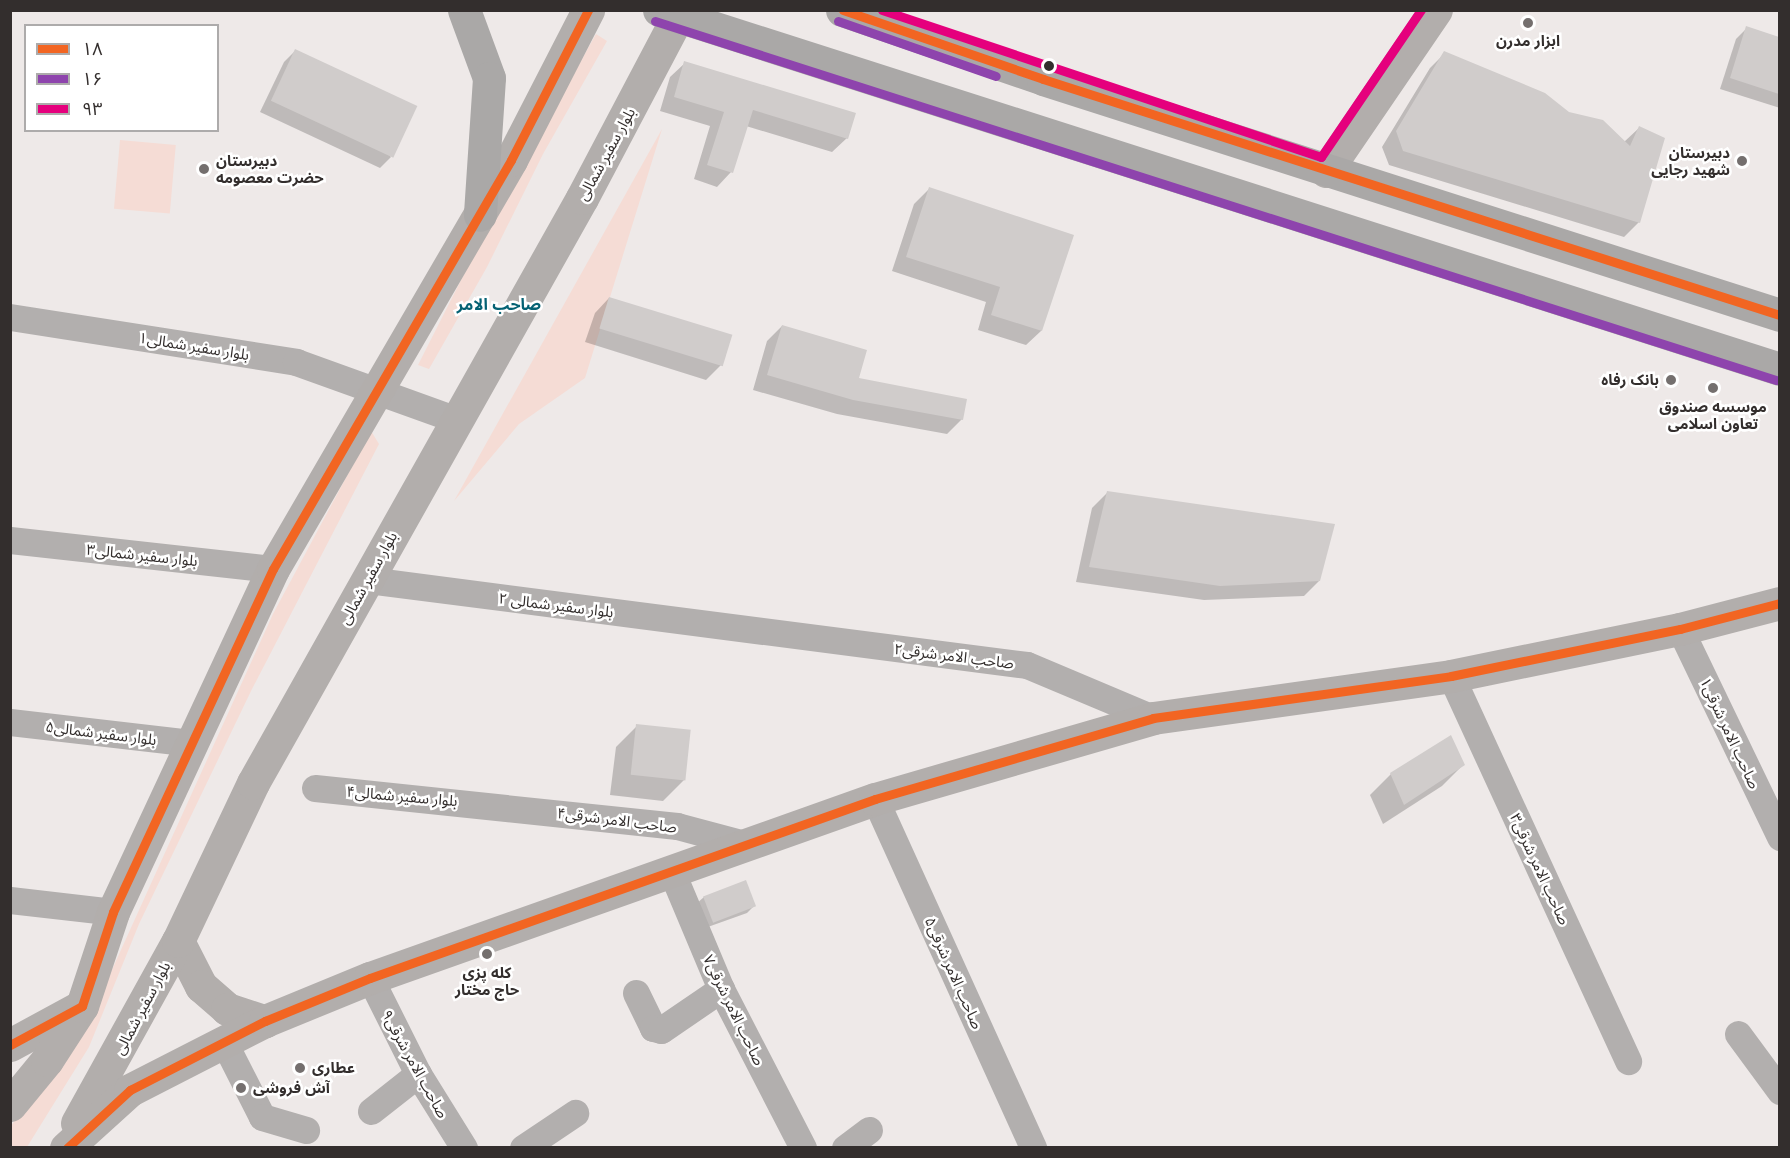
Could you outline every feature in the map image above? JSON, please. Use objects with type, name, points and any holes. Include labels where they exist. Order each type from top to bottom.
[{"type":"main road","points":[[464,10],[489,78],[480,214]]},
{"type":"main road","points":[[10,1105],[47,1060],[82,1006],[113,912],[273,569],[374,390],[480,214],[588,10]]},
{"type":"main road","points":[[842,10],[944,47],[1779,315]]},
{"type":"main road","points":[[899,10],[944,47]]},
{"type":"main road","points":[[1326,171],[1436,10]]},
{"type":"main road","points":[[673,13],[1779,369]]},
{"type":"main road","name":"بلوار سفیر شمالی","points":[[61,1148],[94,1096],[178,941],[253,783],[368,580],[454,420],[582,198],[673,13]]},
{"type":"main road","points":[[1619,317],[1634,270]]},
{"type":"main road","points":[[66,1148],[94,1137],[130,1090],[223,1040],[265,1021],[370,978],[875,799],[1153,718],[1451,676],[1680,629],[1779,603]]},
{"type":"main road","points":[[178,941],[201,986],[227,1009],[265,1021]]},
{"type":"main road","points":[[10,1045],[82,1006]]},
{"type":"street","name":"بلوار سفیر شمالی۱","points":[[10,317],[296,362],[454,420]]},
{"type":"street","name":"بلوار سفیر شمالی۳","points":[[10,540],[273,569]]},
{"type":"street","name":"بلوار سفیر شمالی ۲","points":[[368,580],[744,629]]},
{"type":"street","name":"۲صاحب الامر شرقی","points":[[744,629],[1026,665],[1153,718]]},
{"type":"street","name":"صاحب الامر شرقی۱","points":[[1680,629],[1779,837]]},
{"type":"street","name":"صاحب الامر شرقی۳","points":[[1451,676],[1628,1061]]},
{"type":"street","name":"بلوار سفیر شمالی۵","points":[[10,722],[191,743]]},
{"type":"street","name":"بلوار سفیر شمالی۴","points":[[315,788],[489,804]]},
{"type":"street","name":"صاحب الامر شرقی۵","points":[[875,799],[1033,1148]]},
{"type":"street","name":"صاحب الامر شرقی۴","points":[[489,804],[677,826],[744,844]]},
{"type":"street","name":"صاحب الامر شرقی۷","points":[[671,870],[721,989],[803,1148]]},
{"type":"street","points":[[10,900],[113,912]]},
{"type":"street","name":"صاحب الامر شرقی۹","points":[[370,978],[417,1074],[464,1148]]},
{"type":"street","points":[[636,993],[653,1028],[661,1030],[721,989]]},
{"type":"street","points":[[1738,1034],[1779,1091]]},
{"type":"street","points":[[223,1040],[262,1117],[306,1130]]},
{"type":"street","points":[[371,1111],[417,1074]]},
{"type":"street","points":[[530,1146],[575,1113]]},
{"type":"street","points":[[845,1148],[869,1130]]},
{"type":"shaded area","points":[[596,34],[607,41],[543,154],[487,267],[429,369],[418,365],[492,219]]},
{"type":"shaded area","points":[[662,129],[585,378],[519,424],[454,501]]},
{"type":"shaded area","points":[[120,140],[176,145],[170,214],[114,209]]},
{"type":"shaded area","points":[[371,431],[379,444],[252,689],[139,924],[89,1047],[27,1147],[11,1147],[10,1127],[87,1025],[273,614]]},
{"type":"building","points":[[1746,26],[1779,37],[1779,94],[1730,78]]},
{"type":"building","points":[[295,49],[417,106],[393,158],[271,101]]},
{"type":"building","points":[[1444,51],[1545,93],[1569,112],[1603,120],[1630,146],[1639,126],[1665,138],[1640,223],[1403,151],[1396,131]]},
{"type":"building","points":[[684,61],[856,113],[848,139],[753,110],[733,173],[707,165],[724,112],[674,97]]},
{"type":"building","points":[[929,187],[1074,235],[1042,331],[991,315],[1000,287],[906,257]]},
{"type":"building","points":[[609,297],[732,335],[723,366],[599,329]]},
{"type":"building","points":[[782,325],[867,350],[859,378],[967,399],[963,420],[853,400],[767,375]]},
{"type":"building","points":[[1107,491],[1335,524],[1320,581],[1220,586],[1089,567]]},
{"type":"building","points":[[636,724],[691,730],[685,780],[631,775]]},
{"type":"building","points":[[1451,735],[1465,765],[1404,805],[1390,773]]},
{"type":"building","points":[[746,880],[756,906],[713,923],[703,896]]},
{"type":"transit line","name":"۱۸","points":[[10,1045],[82,1006],[113,912],[273,569],[511,160],[588,10]]},
{"type":"transit line","name":"۱۸","points":[[843,10],[1043,79],[1780,315]]},
{"type":"transit line","name":"۹۳","points":[[882,10],[1321,157],[1421,10]]},
{"type":"transit line","name":"۱۶","points":[[655,21],[1776,380]]},
{"type":"transit line","name":"۱۶","points":[[838,21],[996,76]]},
{"type":"transit line","name":"۱۸","points":[[67,1148],[130,1090],[265,1021],[370,978],[875,799],[1153,718],[1451,676],[1680,629],[1780,603]]},
{"type":"place","name":"ابزار مدرن","points":[[1528,23]]},
{"type":"place","name":"دبیرستان شهید رجایی","points":[[1742,161]]},
{"type":"place","name":"دبیرستان حضرت معصومه","points":[[204,169]]},
{"type":"place","name":"بانک رفاه","points":[[1671,380]]},
{"type":"place","name":"موسسه صندوق تعاون اسلامی","points":[[1713,388]]},
{"type":"place","name":"کله پزی حاج مختار","points":[[487,954]]},
{"type":"place","name":"عطاری","points":[[300,1068]]},
{"type":"place","name":"آش فروشی","points":[[241,1088]]},
{"type":"district","name":"صاحب الامر","points":[[499,304]]}]
